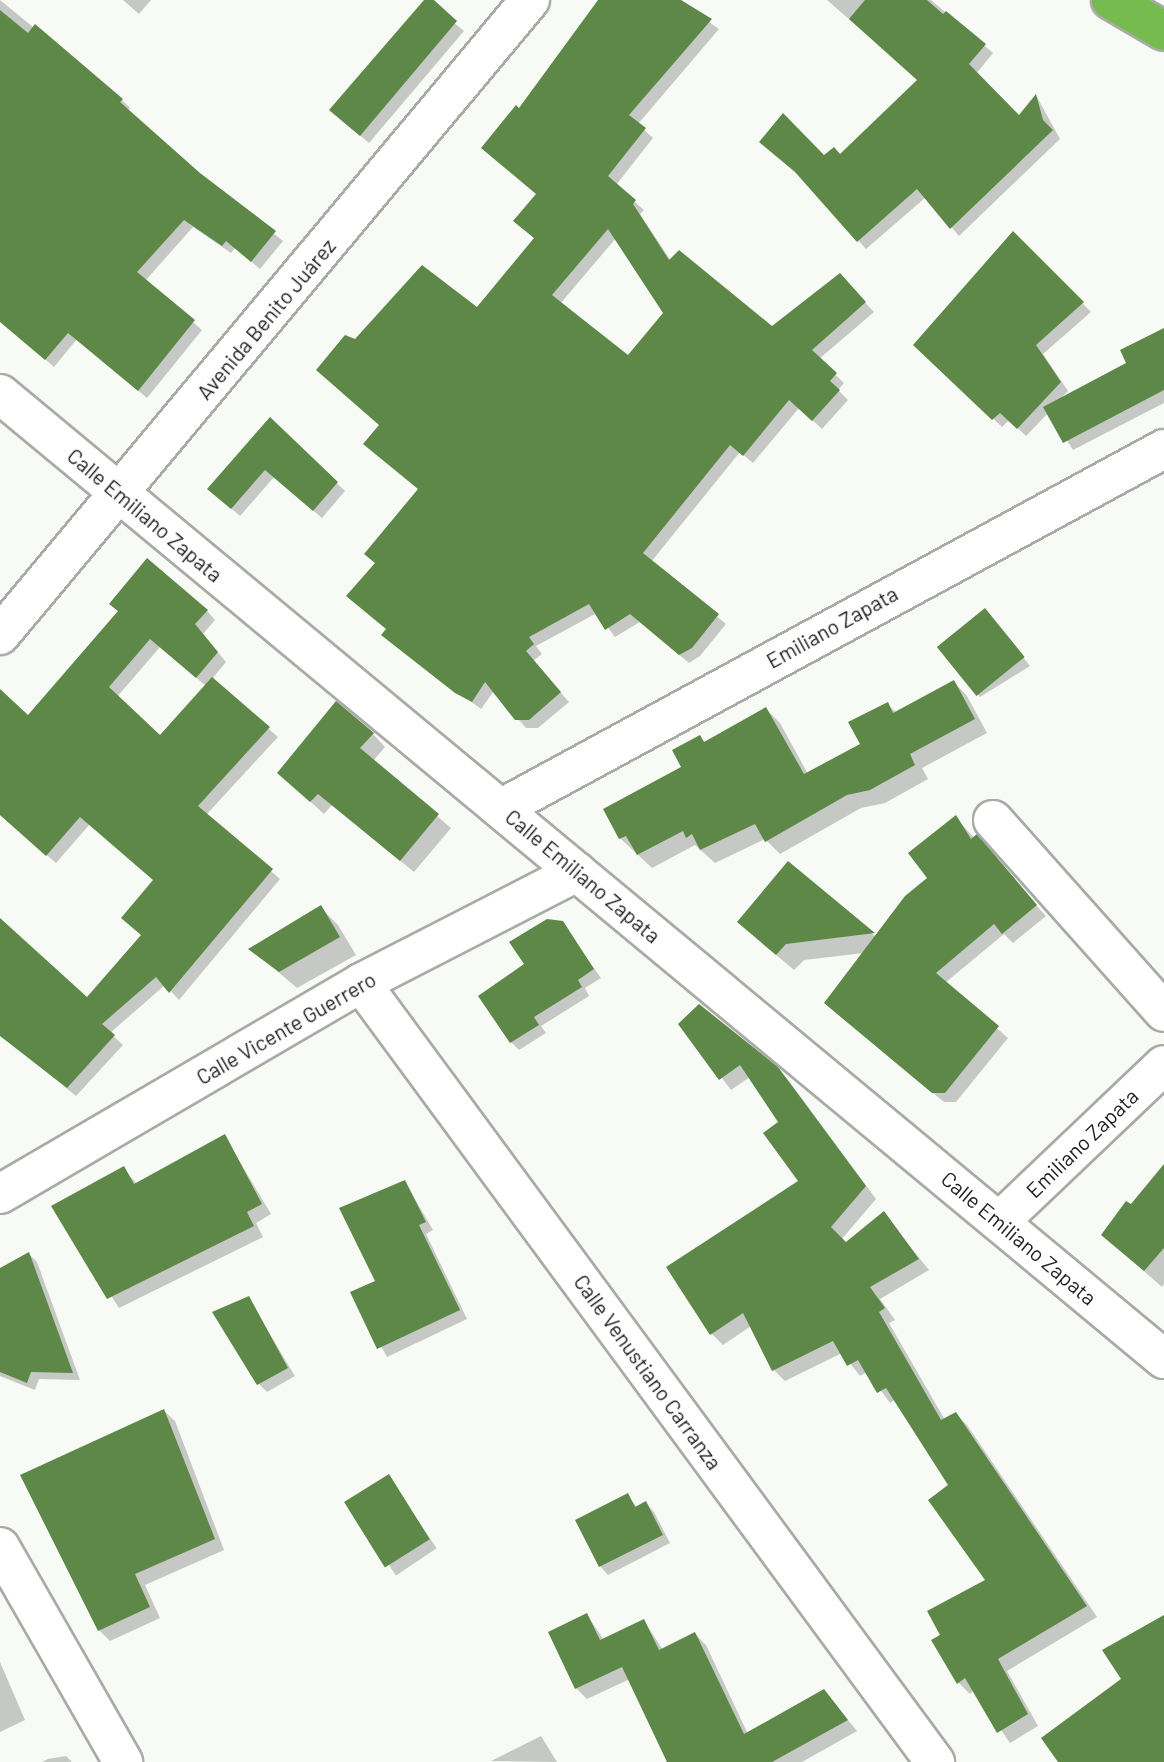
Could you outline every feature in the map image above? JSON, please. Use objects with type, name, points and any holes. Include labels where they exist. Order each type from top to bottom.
[{"type":"highway","points":[[1111,0],[1164,31]]},
{"type":"street","name":"Avenida Benito Juárez","points":[[0,635],[120,495],[530,0]]},
{"type":"street","name":"Calle Emiliano Zapata","points":[[0,394],[1164,1359]]},
{"type":"street","name":"Emiliano Zapata","points":[[502,808],[1164,449]]},
{"type":"street","points":[[993,820],[1164,1012]]},
{"type":"street","name":"Calle Vicente Guerrero","points":[[0,1194],[361,983],[578,872]]},
{"type":"street","name":"Calle Venustiano Carranza","points":[[361,983],[935,1762]]},
{"type":"street","name":"Emiliano Zapata","points":[[1000,1221],[1164,1065]]},
{"type":"street","points":[[0,1546],[122,1762]]},
{"type":"building","points":[[424,0],[434,0],[457,21],[360,136],[329,110]]},
{"type":"building","points":[[598,0],[681,0],[712,19],[629,115],[646,128],[608,176],[636,200],[633,204],[669,260],[679,250],[772,326],[840,273],[866,302],[812,350],[837,373],[830,381],[840,390],[812,421],[789,400],[743,456],[730,445],[643,553],[719,614],[692,648],[679,655],[630,614],[605,630],[589,604],[529,637],[534,644],[526,651],[561,692],[529,720],[515,720],[485,682],[472,702],[455,693],[381,635],[386,629],[346,596],[375,563],[364,554],[418,489],[363,444],[379,425],[316,370],[345,335],[355,339],[422,265],[477,307],[534,238],[513,221],[536,194],[481,148],[516,105],[519,108]],"holes":[[[608,229],[663,313],[628,355],[552,295]]]},
{"type":"building","points":[[865,0],[927,0],[943,14],[946,11],[986,44],[969,64],[1019,115],[1036,94],[1043,120],[1053,130],[950,229],[917,189],[857,242],[795,172],[759,142],[783,113],[824,155],[834,147],[840,154],[917,80],[849,19]]},
{"type":"building","points":[[0,10],[28,33],[35,24],[123,99],[120,102],[200,173],[276,231],[251,262],[226,241],[222,246],[184,220],[137,272],[195,320],[138,391],[68,333],[45,360],[0,322]]},
{"type":"building","points":[[1013,231],[1084,302],[1036,345],[1061,382],[1017,429],[1000,413],[992,420],[913,345]]},
{"type":"building","points":[[1164,328],[1164,390],[1063,443],[1043,407],[1126,363],[1120,350]]},
{"type":"building","points":[[270,417],[338,482],[313,511],[265,470],[231,509],[207,489]]},
{"type":"building","points":[[147,558],[208,610],[195,624],[218,652],[196,678],[150,639],[109,687],[160,735],[212,677],[270,727],[198,806],[273,869],[169,993],[156,977],[102,1024],[115,1035],[67,1088],[0,1036],[0,918],[87,997],[141,935],[121,918],[153,880],[80,817],[46,856],[0,815],[0,689],[28,715],[118,611],[109,604]]},
{"type":"building","points":[[985,608],[1025,657],[976,696],[937,647]]},
{"type":"building","points":[[954,680],[975,719],[910,754],[915,765],[870,790],[847,795],[765,842],[755,824],[700,850],[692,834],[686,838],[683,831],[637,855],[626,836],[619,839],[603,809],[681,767],[672,750],[700,735],[704,742],[766,707],[804,774],[860,744],[848,722],[888,702],[893,713]]},
{"type":"building","points":[[336,701],[374,733],[360,748],[439,814],[400,861],[318,794],[310,802],[277,773]]},
{"type":"building","points":[[956,815],[971,839],[977,834],[1037,905],[1002,934],[994,924],[936,973],[999,1026],[945,1093],[932,1093],[824,1003],[905,896],[927,878],[908,853]]},
{"type":"building","points":[[788,861],[875,933],[786,944],[776,955],[737,922]]},
{"type":"building","points":[[321,905],[340,937],[279,972],[248,949]]},
{"type":"building","points":[[547,919],[563,921],[594,969],[578,980],[582,987],[534,1017],[539,1025],[510,1043],[478,996],[524,964],[509,942]]},
{"type":"building","points":[[699,1004],[778,1067],[866,1186],[831,1227],[846,1242],[884,1211],[919,1259],[870,1287],[885,1308],[879,1312],[941,1420],[956,1412],[1087,1606],[998,1659],[1028,1714],[997,1733],[965,1678],[957,1684],[931,1640],[940,1635],[927,1611],[985,1580],[928,1500],[948,1485],[886,1388],[877,1393],[858,1360],[847,1366],[833,1341],[772,1371],[743,1313],[710,1335],[666,1267],[798,1181],[763,1133],[778,1122],[740,1065],[719,1080],[678,1024]]},
{"type":"building","points":[[225,1134],[262,1204],[247,1212],[254,1226],[107,1299],[51,1206],[124,1166],[134,1184]]},
{"type":"building","points":[[1164,1164],[1164,1248],[1144,1271],[1101,1235],[1126,1201],[1131,1204]]},
{"type":"building","points":[[405,1180],[426,1222],[419,1225],[460,1310],[377,1349],[350,1292],[375,1281],[339,1208]]},
{"type":"building","points":[[29,1252],[73,1373],[31,1372],[27,1383],[0,1372],[0,1268]]},
{"type":"building","points":[[249,1296],[288,1368],[257,1385],[212,1312]]},
{"type":"building","points":[[164,1409],[215,1539],[135,1574],[150,1607],[98,1631],[20,1475]]},
{"type":"building","points":[[389,1474],[430,1539],[385,1567],[344,1502]]},
{"type":"building","points":[[628,1493],[635,1507],[646,1501],[663,1535],[599,1567],[575,1520]]},
{"type":"building","points":[[587,1613],[600,1640],[644,1619],[659,1650],[695,1632],[744,1734],[824,1689],[848,1720],[772,1762],[667,1762],[622,1667],[575,1689],[548,1632]]},
{"type":"building","points":[[1164,1615],[1164,1762],[1058,1762],[1041,1738],[1121,1679],[1102,1650]]}]
